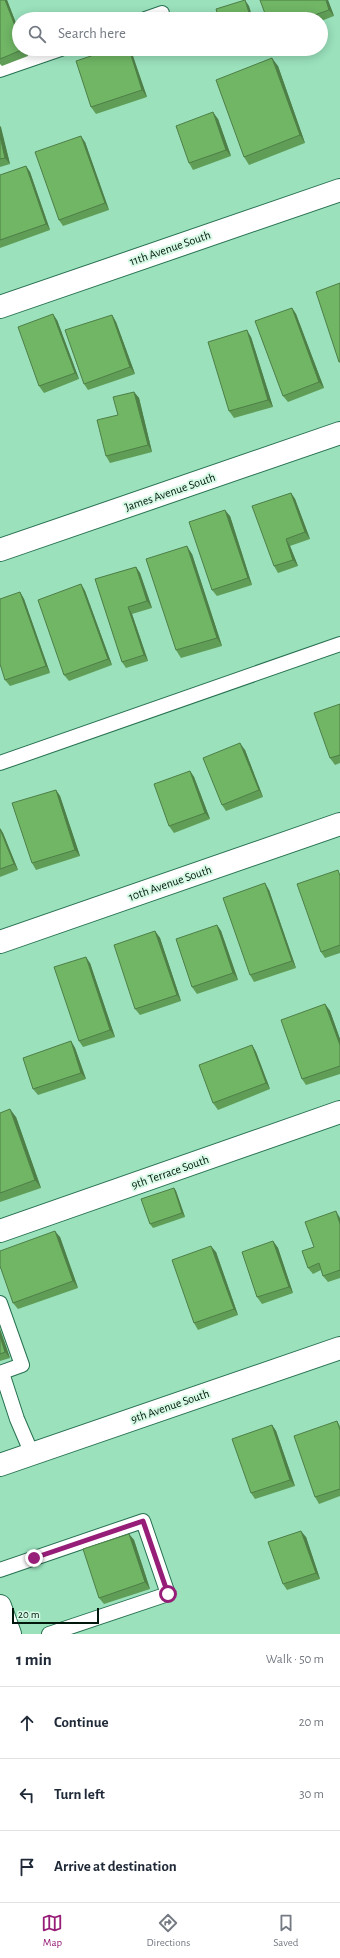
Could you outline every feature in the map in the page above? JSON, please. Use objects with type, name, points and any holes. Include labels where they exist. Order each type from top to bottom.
[{"type":"street","name":"11th Avenue South","points":[[0,307],[340,190]]},
{"type":"street","name":"James Avenue South","points":[[0,550],[340,434]]},
{"type":"street","name":"10th Avenue South","points":[[0,942],[340,824]]},
{"type":"street","name":"9th Terrace South","points":[[0,1231],[340,1112]]},
{"type":"street","name":"9th Avenue South","points":[[0,1465],[340,1348]]},
{"type":"street","points":[[0,1606],[10,1634]]},
{"type":"lane","points":[[0,70],[40,56]]},
{"type":"lane","points":[[0,763],[340,644]]},
{"type":"lane","points":[[0,1303],[22,1365],[1,1373],[32,1454]]},
{"type":"lane","points":[[0,1570],[143,1521],[168,1594],[49,1634]]},
{"type":"building","points":[[0,0],[5,0],[12,18],[12,54],[0,59]]},
{"type":"building","points":[[245,0],[249,12],[217,12],[216,9]]},
{"type":"building","points":[[260,0],[326,0],[329,10],[323,12],[264,12]]},
{"type":"building","points":[[91,56],[131,56],[142,90],[91,107],[76,61]]},
{"type":"building","points":[[272,58],[300,135],[244,157],[216,80]]},
{"type":"building","points":[[213,112],[226,150],[189,163],[176,126]]},
{"type":"building","points":[[0,136],[5,158],[0,159]]},
{"type":"building","points":[[81,136],[105,203],[59,220],[35,152]]},
{"type":"building","points":[[26,166],[46,224],[0,240],[0,175]]},
{"type":"building","points":[[340,283],[340,362],[339,362],[316,292]]},
{"type":"building","points":[[292,308],[319,382],[283,396],[255,321]]},
{"type":"building","points":[[53,314],[75,373],[39,386],[18,327]]},
{"type":"building","points":[[112,315],[130,367],[84,384],[65,330]]},
{"type":"building","points":[[247,330],[268,400],[229,411],[208,342]]},
{"type":"building","points":[[134,392],[148,445],[106,456],[97,420],[118,415],[113,397]]},
{"type":"building","points":[[291,493],[305,532],[286,539],[293,560],[274,566],[252,506]]},
{"type":"building","points":[[225,510],[248,578],[212,590],[189,522]]},
{"type":"building","points":[[187,546],[217,638],[176,650],[146,559]]},
{"type":"building","points":[[136,567],[147,601],[128,607],[144,655],[122,662],[95,579]]},
{"type":"building","points":[[81,584],[108,659],[64,675],[38,600]]},
{"type":"building","points":[[20,592],[46,666],[5,680],[0,664],[0,599]]},
{"type":"building","points":[[340,704],[340,755],[330,758],[314,713]]},
{"type":"building","points":[[240,743],[259,790],[222,805],[203,758]]},
{"type":"building","points":[[190,771],[205,813],[169,826],[154,784]]},
{"type":"building","points":[[56,790],[75,850],[32,863],[12,803]]},
{"type":"building","points":[[0,829],[14,864],[0,869]]},
{"type":"building","points":[[338,870],[340,876],[340,945],[321,952],[297,884]]},
{"type":"building","points":[[265,883],[292,961],[250,975],[223,898]]},
{"type":"building","points":[[217,925],[233,973],[192,987],[176,939]]},
{"type":"building","points":[[155,931],[177,995],[135,1009],[114,945]]},
{"type":"building","points":[[86,957],[110,1030],[79,1041],[54,967]]},
{"type":"building","points":[[325,1004],[340,1045],[340,1066],[302,1079],[281,1020]]},
{"type":"building","points":[[71,1041],[81,1073],[33,1089],[23,1058]]},
{"type":"building","points":[[252,1045],[266,1083],[213,1103],[199,1065]]},
{"type":"building","points":[[10,1109],[35,1180],[0,1193],[0,1113]]},
{"type":"building","points":[[174,1188],[182,1213],[150,1224],[141,1199]]},
{"type":"building","points":[[336,1211],[340,1224],[340,1270],[323,1276],[319,1263],[308,1268],[302,1251],[314,1247],[305,1222]]},
{"type":"building","points":[[55,1231],[73,1281],[13,1303],[0,1266],[0,1251]]},
{"type":"building","points":[[273,1241],[289,1287],[257,1297],[242,1252]]},
{"type":"building","points":[[211,1246],[234,1309],[194,1323],[172,1260]]},
{"type":"building","points":[[0,1336],[5,1352],[0,1354]]},
{"type":"building","points":[[337,1421],[340,1430],[340,1489],[315,1497],[294,1436]]},
{"type":"building","points":[[272,1425],[290,1480],[251,1493],[232,1439]]},
{"type":"building","points":[[301,1531],[316,1573],[283,1584],[268,1542]]},
{"type":"building","points":[[129,1534],[145,1582],[99,1598],[83,1549]]},
{"type":"route","points":[[34,1558],[143,1521],[168,1594]]}]
